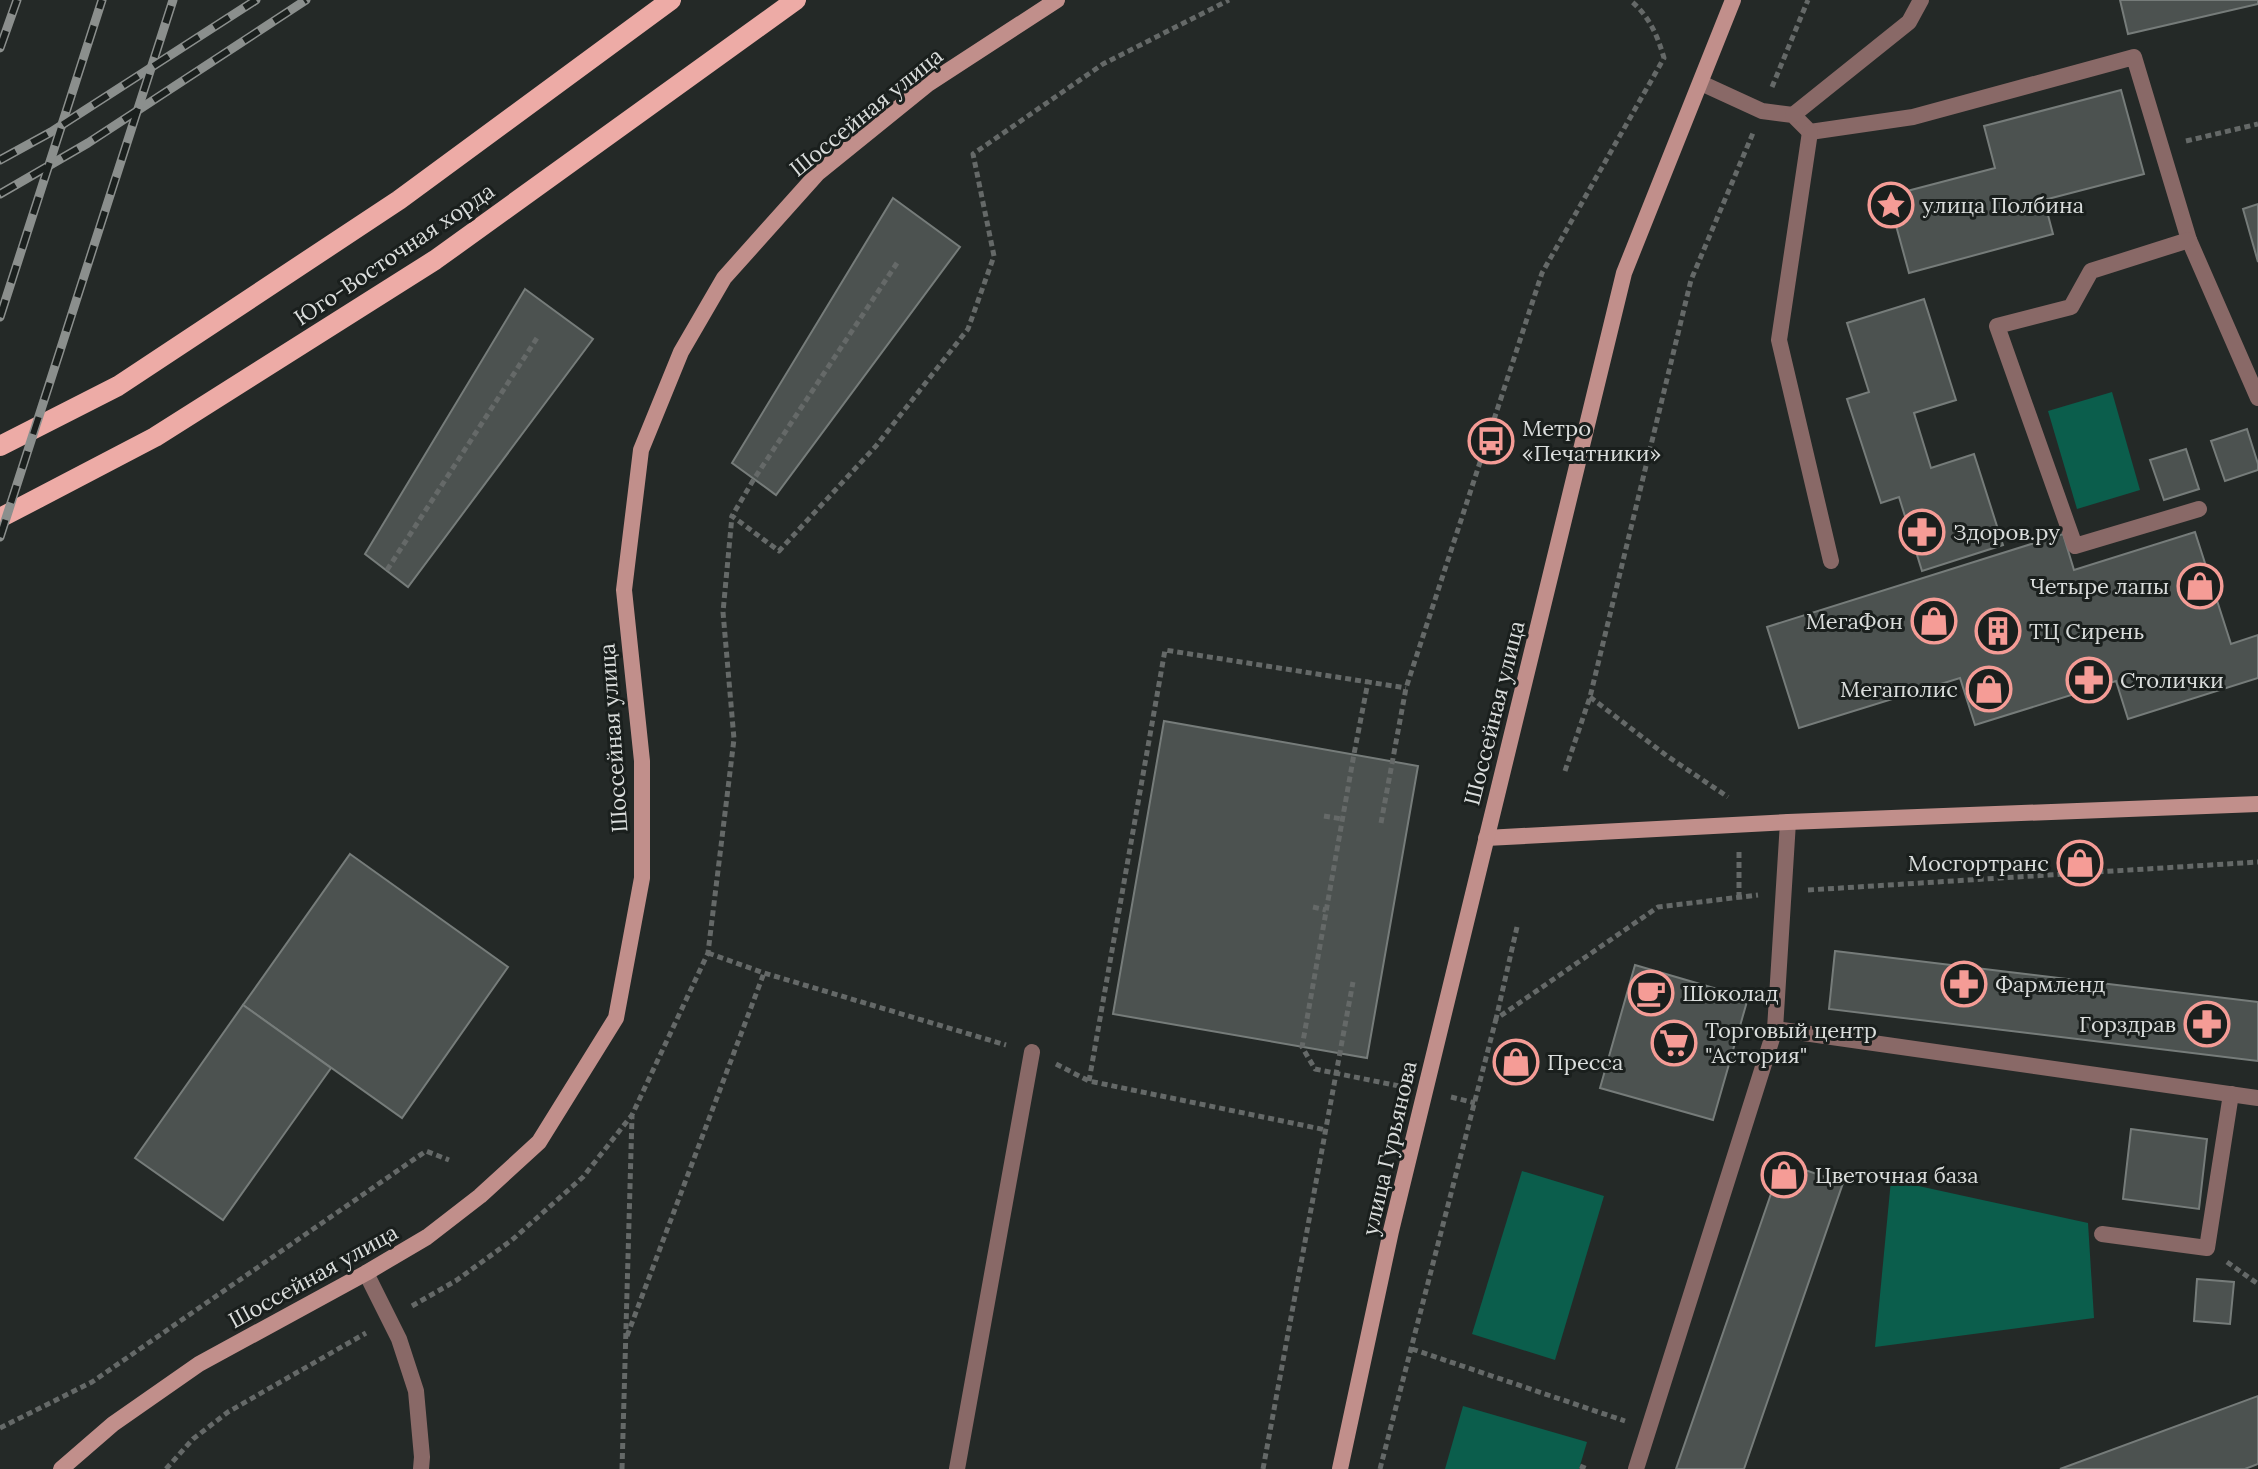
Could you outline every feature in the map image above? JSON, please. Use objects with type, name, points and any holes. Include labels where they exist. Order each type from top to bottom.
[{"type":"main road","name":"Юго-Восточная хорда","points":[[0,446],[118,386],[399,200],[671,0]]},
{"type":"main road","name":"Юго-Восточная хорда","points":[[0,518],[155,437],[435,260],[796,0]]},
{"type":"main road","name":"Шоссейная улица","points":[[61,1469],[113,1424],[199,1364],[427,1237],[480,1196],[539,1142],[616,1018],[642,878],[642,761],[624,590],[641,450],[681,352],[724,278],[818,173],[928,84],[1057,0]]},
{"type":"main road","name":"Шоссейная улица","points":[[1733,0],[1624,273],[1486,838],[1788,822],[2258,804]]},
{"type":"main road","name":"улица Гурьянова","points":[[1340,1469],[1391,1231],[1486,838]]},
{"type":"lane","points":[[1793,115],[1909,22],[1921,0]]},
{"type":"lane","points":[[1810,132],[1913,117],[2134,57],[2189,240],[2258,398]]},
{"type":"lane","points":[[1701,83],[1762,111],[1793,115],[1810,132]]},
{"type":"lane","points":[[1810,132],[1779,340],[1831,561]]},
{"type":"lane","points":[[2189,240],[2091,271],[2071,307],[1997,326],[2075,546],[2199,509]]},
{"type":"lane","points":[[1636,1469],[1775,1029],[1788,822]]},
{"type":"lane","points":[[1775,1029],[2258,1098]]},
{"type":"lane","points":[[957,1469],[1032,1052]]},
{"type":"lane","points":[[2102,1234],[2207,1248],[2231,1094]]},
{"type":"lane","points":[[366,1273],[399,1339],[416,1391],[421,1469]]},
{"type":"path","points":[[897,263],[732,516],[779,551],[876,446],[968,329],[994,256],[973,154],[1103,64],[1229,0]]},
{"type":"path","points":[[1381,823],[1406,688],[1542,273],[1664,58],[1656,32],[1630,0]]},
{"type":"path","points":[[1565,771],[1590,697],[1691,280],[1808,0]]},
{"type":"path","points":[[2161,147],[2258,124]]},
{"type":"path","points":[[387,570],[537,338]]},
{"type":"path","points":[[1089,1081],[1165,650],[1406,688]]},
{"type":"path","points":[[1337,1072],[1315,1069],[1302,1047],[1368,682]]},
{"type":"path","points":[[1590,697],[1667,756],[1740,805]]},
{"type":"path","points":[[1324,816],[1342,819]]},
{"type":"path","points":[[1496,1019],[1658,907],[1784,891],[2258,862]]},
{"type":"path","points":[[1313,907],[1326,910]]},
{"type":"path","points":[[1380,1469],[1517,927]]},
{"type":"path","points":[[708,953],[764,973],[1032,1052],[1089,1081],[1326,1130]]},
{"type":"path","points":[[627,1336],[764,973]]},
{"type":"path","points":[[1263,1469],[1353,982]]},
{"type":"path","points":[[622,1469],[632,1115]]},
{"type":"path","points":[[0,1428],[92,1382],[426,1151],[449,1160]]},
{"type":"path","points":[[2207,1248],[2258,1284]]},
{"type":"path","points":[[1412,1349],[1648,1429]]},
{"type":"path","points":[[1580,1466],[1587,1469]]},
{"type":"green space","points":[[2112,392],[2140,490],[2077,509],[2048,411]]},
{"type":"green space","points":[[1522,1171],[1604,1196],[1555,1360],[1472,1334]]},
{"type":"green space","points":[[1891,1180],[2088,1223],[2094,1318],[1875,1347]]},
{"type":"green space","points":[[1463,1406],[1587,1442],[1579,1469],[1445,1469]]},
{"type":"building","points":[[2120,0],[2258,0],[2258,4],[2128,34]]},
{"type":"building","points":[[2121,90],[2144,174],[2044,200],[2053,234],[1909,273],[1888,196],[1995,168],[1984,126]]},
{"type":"building","points":[[893,198],[960,247],[776,495],[732,463]]},
{"type":"building","points":[[2258,204],[2258,262],[2243,209]]},
{"type":"building","points":[[525,289],[593,339],[408,587],[365,554]]},
{"type":"building","points":[[1924,299],[1956,400],[1914,413],[1931,468],[1974,454],[2003,545],[1922,571],[1899,497],[1881,503],[1847,399],[1869,392],[1847,323]]},
{"type":"building","points":[[2247,429],[2258,470],[2225,481],[2211,441]]},
{"type":"building","points":[[2186,449],[2199,489],[2164,500],[2150,460]]},
{"type":"building","name":"ТЦ Сирень","points":[[2195,532],[2231,644],[2258,635],[2258,678],[2128,719],[2116,681],[1975,725],[1960,678],[1799,728],[1767,627],[2063,534],[2074,570]]},
{"type":"building","points":[[1164,721],[1418,766],[1367,1058],[1113,1014]]},
{"type":"building","points":[[350,854],[508,967],[402,1118],[243,1005]]},
{"type":"building","points":[[1835,951],[2258,1002],[2258,1061],[1829,1009]]},
{"type":"building","name":"Торговый центр \"Астория\"","points":[[1635,965],[1748,998],[1713,1120],[1600,1088]]},
{"type":"building","points":[[243,1005],[331,1068],[223,1220],[135,1158]]},
{"type":"building","points":[[2131,1129],[2207,1139],[2199,1209],[2123,1199]]},
{"type":"building","points":[[1782,1162],[1843,1183],[1744,1469],[1676,1469]]},
{"type":"building","points":[[2197,1279],[2234,1282],[2230,1324],[2194,1321]]},
{"type":"building","points":[[2258,1396],[2258,1464],[2245,1469],[2060,1469]]},
{"type":"railway","points":[[0,48],[17,0]]},
{"type":"railway","points":[[0,317],[102,0]]},
{"type":"railway","points":[[0,537],[173,0]]},
{"type":"railway","points":[[0,160],[51,132],[256,0]]},
{"type":"railway","points":[[0,194],[88,143],[306,0]]},
{"type":"place","name":"улица Полбина","points":[[1891,205]]},
{"type":"place","name":"Метро «Печатники»","points":[[1491,441]]},
{"type":"place","name":"Здоров.ру","points":[[1922,532]]},
{"type":"place","name":"Четыре лапы","points":[[2200,586]]},
{"type":"place","name":"МегаФон","points":[[1934,621]]},
{"type":"place","name":"ТЦ Сирень","points":[[1998,631]]},
{"type":"place","name":"Столички","points":[[2089,680]]},
{"type":"place","name":"Мегаполис","points":[[1989,689]]},
{"type":"place","name":"Мосгортранс","points":[[2080,863]]},
{"type":"place","name":"Фармленд","points":[[1964,984]]},
{"type":"place","name":"Шоколад","points":[[1651,993]]},
{"type":"place","name":"Горздрав","points":[[2207,1024]]},
{"type":"place","name":"Торговый центр \"Астория\"","points":[[1674,1043]]},
{"type":"place","name":"Пресса","points":[[1516,1062]]},
{"type":"place","name":"Цветочная база","points":[[1784,1175]]}]
